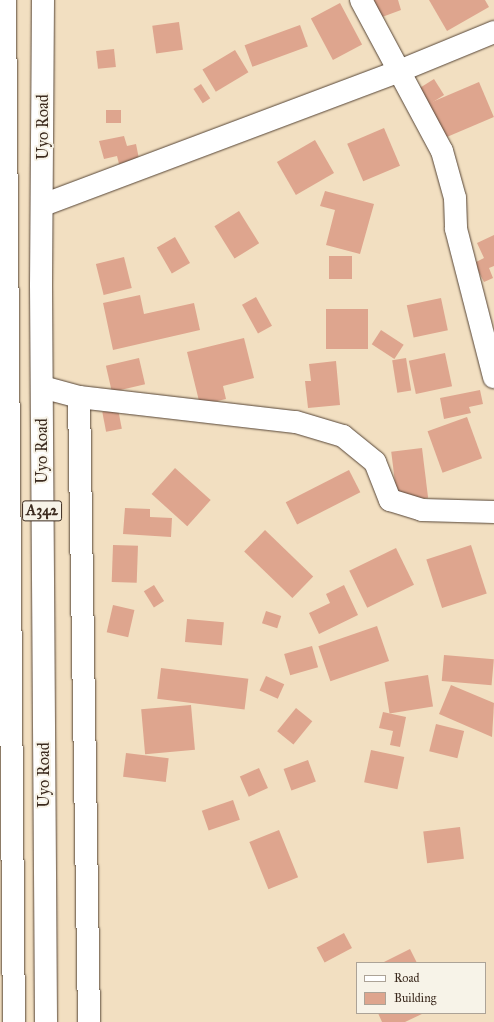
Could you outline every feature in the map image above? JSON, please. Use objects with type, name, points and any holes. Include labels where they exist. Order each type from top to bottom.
[{"type":"main road","name":"Uyo Road","points":[[5,0],[4,307],[14,1022]]},
{"type":"main road","name":"Uyo Road","points":[[43,0],[42,387],[46,1022]]},
{"type":"main road","points":[[361,0],[397,72],[442,151],[455,198],[456,229],[494,377]]},
{"type":"main road","points":[[43,205],[397,72],[494,32]]},
{"type":"main road","points":[[42,387],[79,397],[296,422],[343,436],[375,462],[390,500],[422,510],[494,512]]},
{"type":"main road","points":[[79,397],[89,1022]]},
{"type":"building","points":[[366,0],[398,0],[401,10],[374,20]]},
{"type":"building","points":[[429,0],[485,0],[489,7],[447,31]]},
{"type":"building","points":[[340,3],[362,44],[333,60],[311,18]]},
{"type":"building","points":[[179,22],[183,50],[156,53],[152,26]]},
{"type":"building","points":[[300,25],[308,47],[252,67],[245,45]]},
{"type":"building","points":[[114,49],[116,67],[98,69],[96,51]]},
{"type":"building","points":[[235,50],[248,72],[216,92],[202,70]]},
{"type":"building","points":[[434,79],[444,95],[425,107],[414,91]]},
{"type":"building","points":[[479,82],[494,117],[439,140],[424,105]]},
{"type":"building","points":[[201,84],[210,98],[203,103],[193,89]]},
{"type":"building","points":[[106,110],[121,110],[121,123],[106,123]]},
{"type":"building","points":[[384,128],[400,166],[363,181],[347,144]]},
{"type":"building","points":[[124,136],[127,146],[136,144],[139,159],[119,164],[117,156],[104,159],[99,141]]},
{"type":"building","points":[[315,140],[334,173],[296,195],[277,162]]},
{"type":"building","points":[[325,191],[374,204],[360,254],[326,245],[335,210],[320,206]]},
{"type":"building","points":[[239,211],[259,243],[235,259],[214,226]]},
{"type":"building","points":[[494,235],[494,266],[489,268],[493,278],[484,282],[474,263],[484,258],[477,243]]},
{"type":"building","points":[[175,237],[190,263],[172,273],[157,247]]},
{"type":"building","points":[[329,256],[352,256],[352,279],[329,279]]},
{"type":"building","points":[[124,257],[132,288],[104,295],[96,264]]},
{"type":"building","points":[[140,295],[144,314],[194,303],[200,330],[113,350],[103,303]]},
{"type":"building","points":[[256,297],[272,326],[258,334],[242,305]]},
{"type":"building","points":[[441,298],[448,330],[414,338],[407,305]]},
{"type":"building","points":[[326,309],[368,309],[368,349],[326,349]]},
{"type":"building","points":[[381,330],[404,345],[394,359],[372,344]]},
{"type":"building","points":[[244,338],[254,378],[223,386],[226,399],[200,405],[187,352]]},
{"type":"building","points":[[445,353],[452,386],[416,394],[409,361]]},
{"type":"building","points":[[139,358],[145,384],[112,392],[106,366]]},
{"type":"building","points":[[406,358],[411,391],[397,393],[392,360]]},
{"type":"building","points":[[336,361],[340,405],[308,408],[305,381],[311,381],[309,364]]},
{"type":"building","points":[[480,390],[483,404],[469,407],[471,413],[444,419],[440,398]]},
{"type":"building","points":[[118,409],[122,429],[106,432],[102,412]]},
{"type":"building","points":[[467,417],[482,458],[443,473],[428,431]]},
{"type":"building","points":[[422,448],[428,498],[397,501],[391,452]]},
{"type":"building","points":[[175,468],[211,500],[187,526],[152,494]]},
{"type":"building","points":[[349,470],[360,492],[297,525],[286,502]]},
{"type":"building","points":[[125,508],[150,509],[150,517],[172,518],[171,537],[123,534]]},
{"type":"building","points":[[265,530],[313,577],[292,598],[244,552]]},
{"type":"building","points":[[113,545],[138,546],[137,583],[112,582]]},
{"type":"building","points":[[471,545],[487,594],[442,608],[426,560]]},
{"type":"building","points":[[396,548],[414,585],[367,608],[349,571]]},
{"type":"building","points":[[154,585],[164,601],[154,607],[144,591]]},
{"type":"building","points":[[344,585],[358,615],[319,634],[309,613],[330,603],[326,594]]},
{"type":"building","points":[[113,605],[134,610],[128,637],[107,632]]},
{"type":"building","points":[[266,611],[281,616],[277,628],[262,623]]},
{"type":"building","points":[[187,619],[224,622],[222,645],[185,642]]},
{"type":"building","points":[[377,626],[389,661],[330,681],[318,646]]},
{"type":"building","points":[[312,646],[318,667],[290,675],[284,654]]},
{"type":"building","points":[[444,655],[494,659],[492,685],[442,681]]},
{"type":"building","points":[[161,668],[248,679],[245,709],[157,699]]},
{"type":"building","points":[[428,675],[433,707],[390,713],[385,682]]},
{"type":"building","points":[[266,676],[284,684],[278,699],[259,691]]},
{"type":"building","points":[[451,685],[494,703],[492,737],[439,714]]},
{"type":"building","points":[[191,705],[195,750],[145,754],[141,709]]},
{"type":"building","points":[[296,708],[312,721],[293,745],[277,731]]},
{"type":"building","points":[[383,712],[406,717],[400,747],[390,745],[393,731],[379,728]]},
{"type":"building","points":[[436,724],[464,731],[457,758],[429,751]]},
{"type":"building","points":[[371,750],[404,757],[397,789],[364,782]]},
{"type":"building","points":[[126,753],[169,758],[166,782],[123,777]]},
{"type":"building","points":[[308,760],[316,782],[291,791],[284,769]]},
{"type":"building","points":[[259,768],[268,788],[249,797],[240,777]]},
{"type":"building","points":[[233,800],[240,820],[209,831],[202,811]]},
{"type":"building","points":[[460,827],[464,859],[427,863],[423,832]]},
{"type":"building","points":[[279,830],[298,877],[268,889],[249,842]]},
{"type":"building","points":[[344,933],[352,948],[325,963],[317,948]]},
{"type":"building","points":[[410,949],[416,962],[384,962]]},
{"type":"building","points":[[378,1014],[422,1014],[405,1022],[382,1022]]}]
